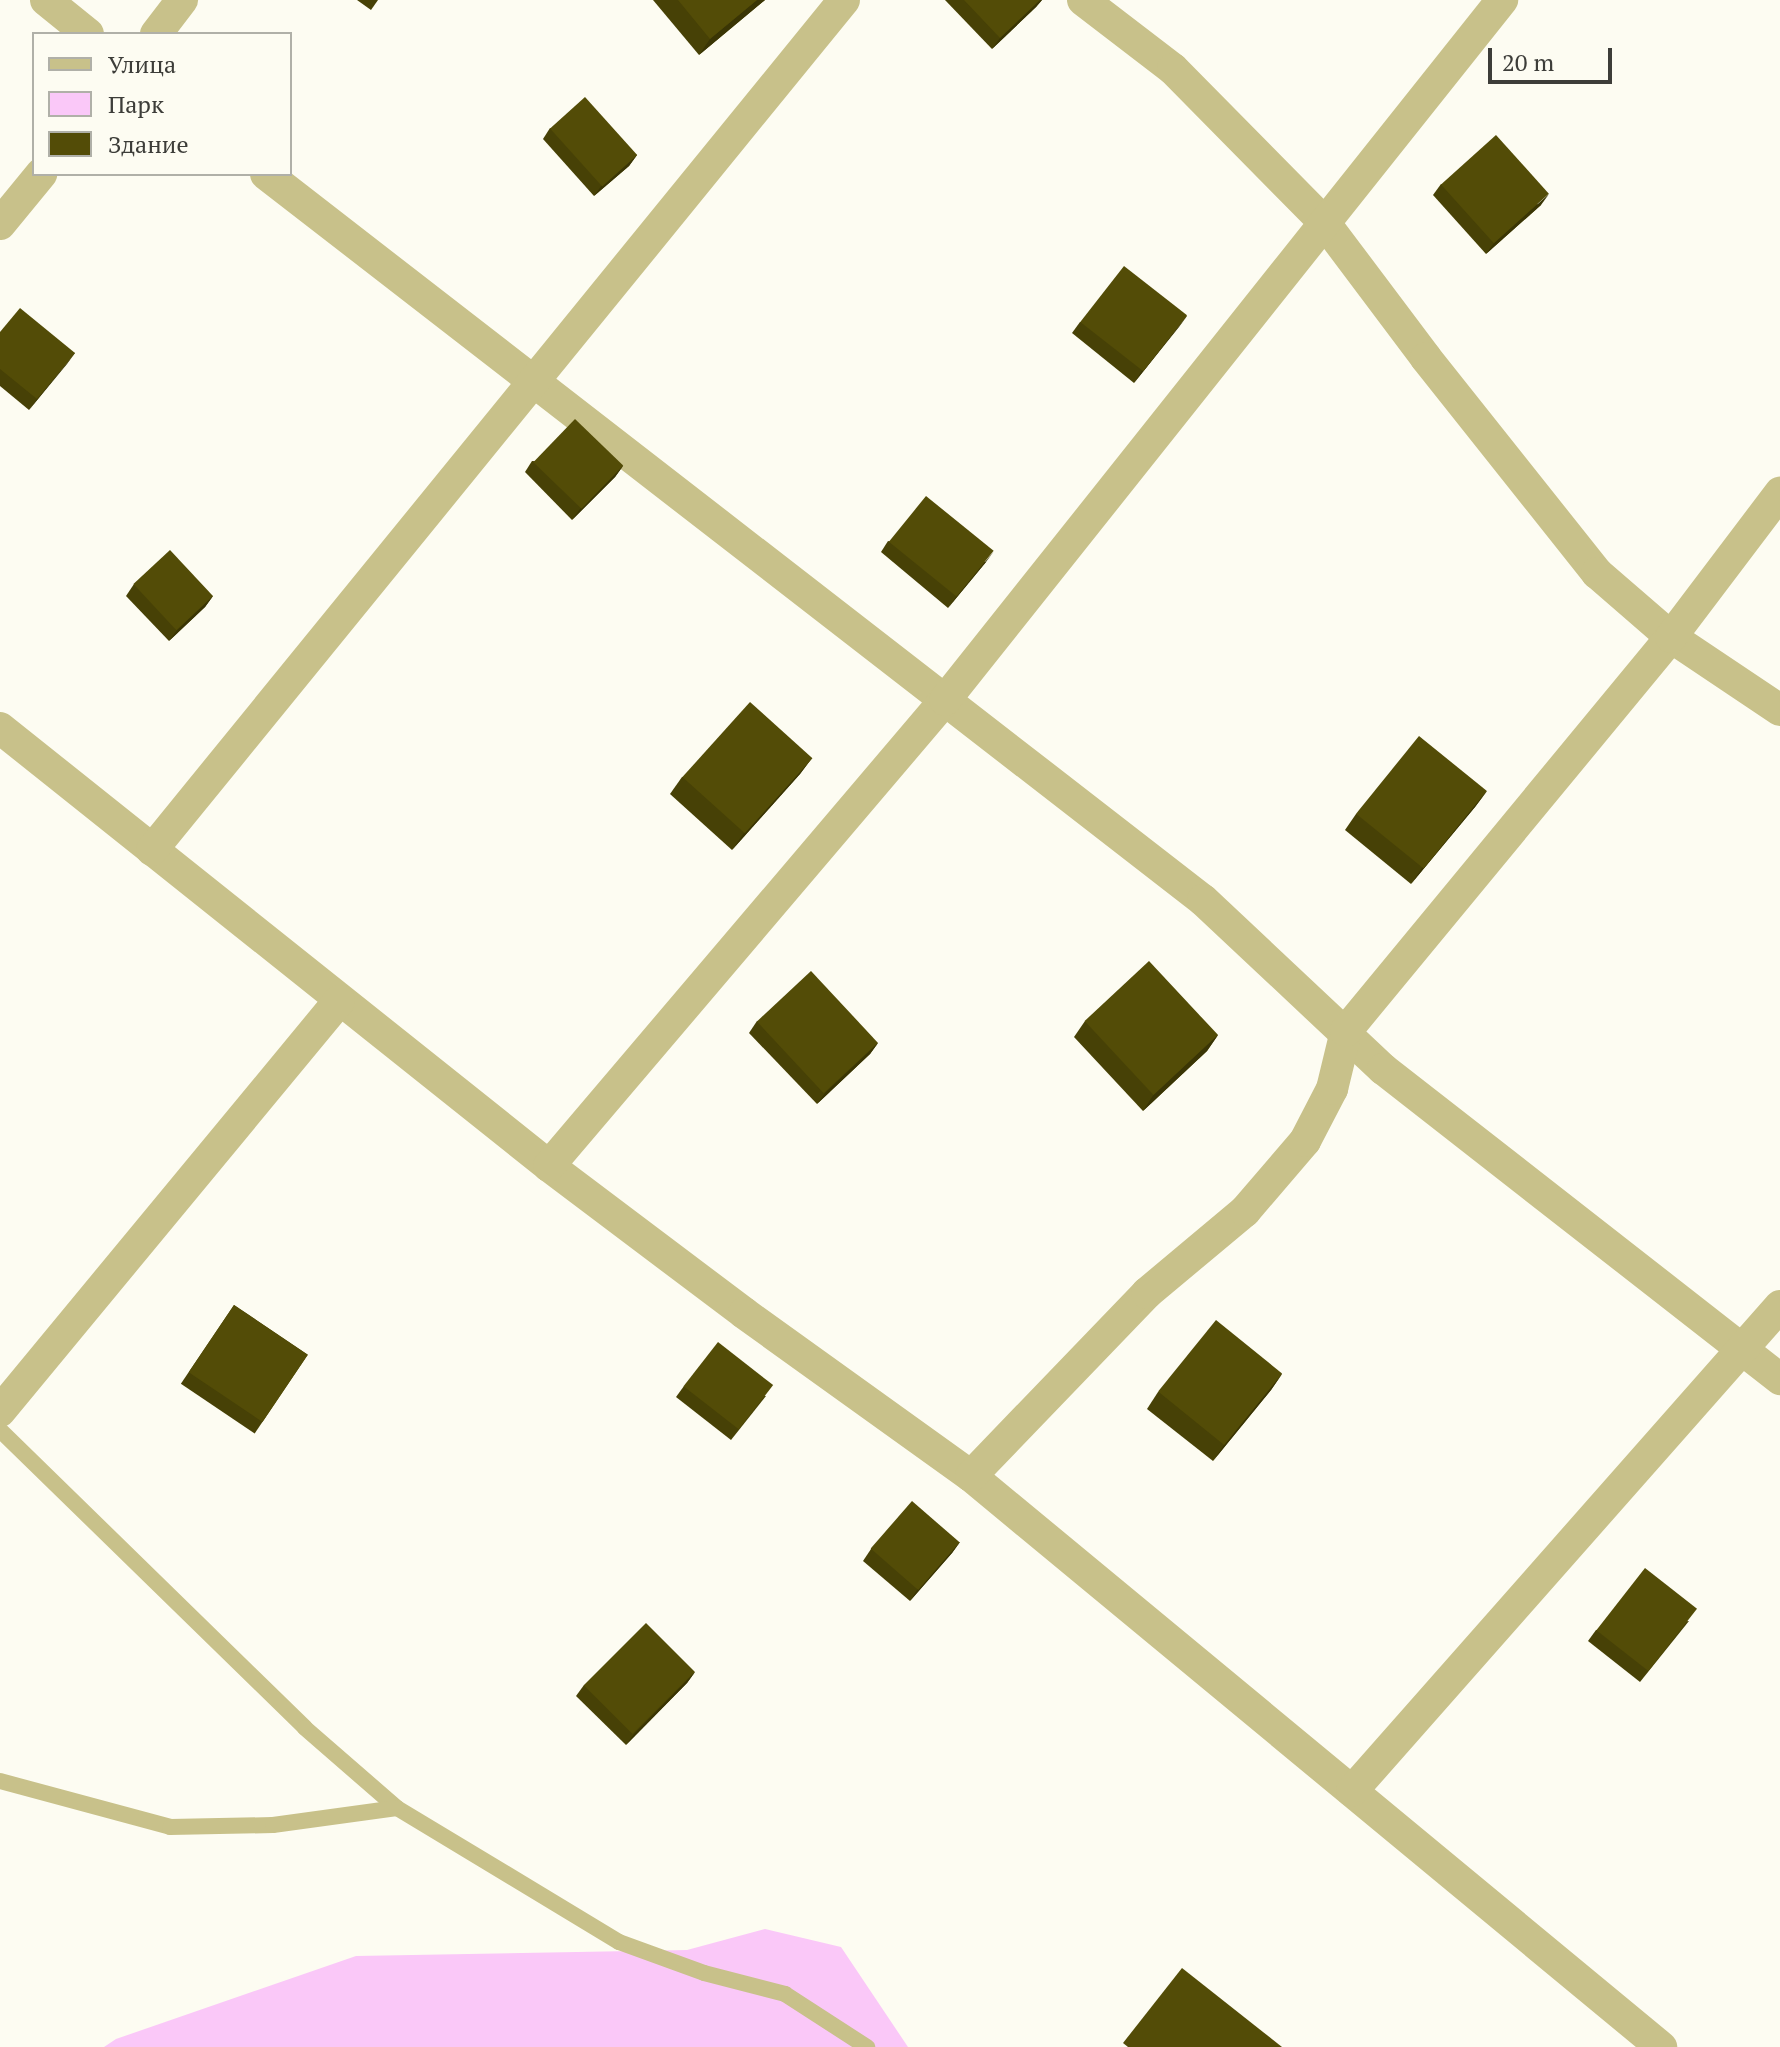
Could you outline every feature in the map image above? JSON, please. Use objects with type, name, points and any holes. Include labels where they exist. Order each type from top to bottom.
[{"type":"street","points":[[46,0],[86,32]]},
{"type":"street","points":[[158,32],[182,0]]},
{"type":"street","points":[[152,850],[844,0]]},
{"type":"street","points":[[1083,0],[1173,69],[1324,222],[1426,358],[1597,573],[1671,637],[1780,710]]},
{"type":"street","points":[[549,1166],[945,700],[1502,0]]},
{"type":"street","points":[[0,224],[39,176]]},
{"type":"street","points":[[269,176],[1203,900],[1383,1069],[1780,1379]]},
{"type":"street","points":[[971,1476],[1147,1293],[1245,1211],[1305,1141],[1332,1089],[1346,1031],[1671,637],[1780,493]]},
{"type":"street","points":[[0,728],[549,1166],[744,1313],[971,1476],[1661,2047]]},
{"type":"street","points":[[0,1411],[339,1001]]},
{"type":"street","points":[[1352,1791],[1780,1306]]},
{"type":"lane","points":[[0,1430],[305,1728],[397,1808],[619,1942],[704,1973],[785,1994],[867,2047]]},
{"type":"lane","points":[[0,1781],[170,1827],[273,1825],[397,1808]]},
{"type":"green space","points":[[765,1929],[841,1947],[908,2047],[104,2047],[116,2039],[356,1956],[687,1950]]},
{"type":"building","points":[[678,0],[757,0],[710,39]]},
{"type":"building","points":[[964,0],[1040,0],[1000,38]]},
{"type":"building","points":[[585,97],[637,155],[602,186],[550,128]]},
{"type":"building","points":[[1496,135],[1549,194],[1494,243],[1441,185]]},
{"type":"building","points":[[1124,266],[1187,315],[1143,371],[1080,322]]},
{"type":"building","points":[[20,308],[75,353],[37,399],[0,369],[0,332]]},
{"type":"building","points":[[575,419],[623,466],[582,509],[533,462]]},
{"type":"building","points":[[926,496],[994,551],[956,597],[889,542]]},
{"type":"building","points":[[170,550],[213,596],[176,630],[133,584]]},
{"type":"building","points":[[750,702],[812,758],[745,833],[682,777]]},
{"type":"building","points":[[1419,736],[1487,791],[1424,868],[1356,814]]},
{"type":"building","points":[[1149,961],[1218,1035],[1154,1095],[1085,1021]]},
{"type":"building","points":[[811,971],[878,1043],[824,1093],[757,1021]]},
{"type":"building","points":[[234,1305],[308,1355],[262,1422],[189,1372]]},
{"type":"building","points":[[1216,1320],[1282,1373],[1224,1445],[1158,1391]]},
{"type":"building","points":[[718,1342],[773,1385],[739,1429],[684,1386]]},
{"type":"building","points":[[912,1501],[960,1542],[918,1590],[871,1549]]},
{"type":"building","points":[[1645,1568],[1697,1609],[1648,1671],[1596,1630]]},
{"type":"building","points":[[646,1623],[695,1672],[633,1734],[584,1685]]},
{"type":"building","points":[[1182,1968],[1282,2047],[1128,2047],[1123,2043]]}]
